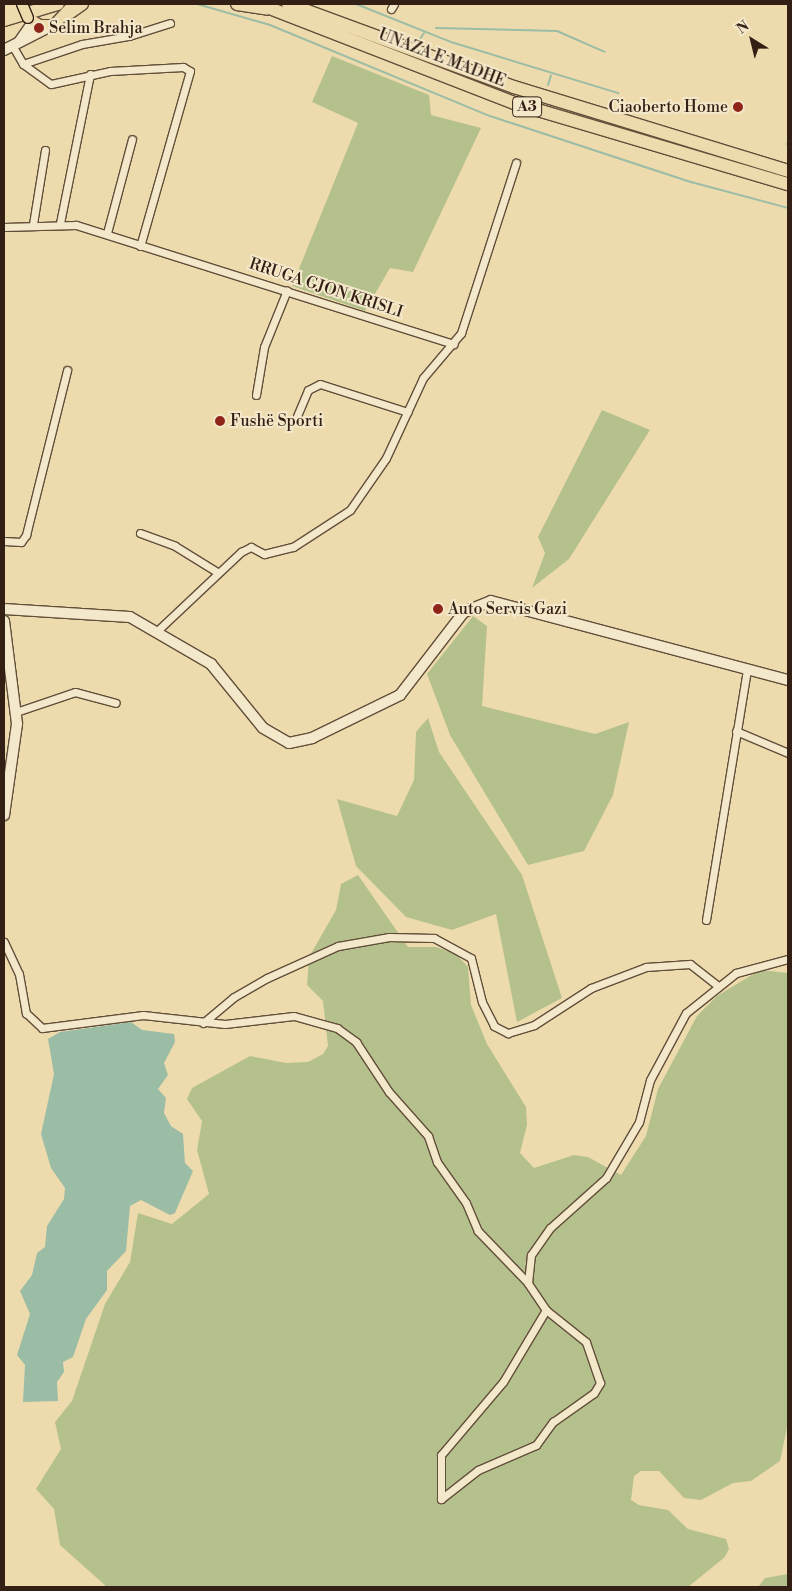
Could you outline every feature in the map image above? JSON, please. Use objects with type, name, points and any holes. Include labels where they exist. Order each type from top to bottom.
[{"type":"highway","points":[[4,9],[22,4]]},
{"type":"highway","points":[[4,20],[58,4]]},
{"type":"highway","points":[[237,4],[272,9]]},
{"type":"highway","name":"UNAZA E MADHE","points":[[259,4],[514,103],[788,184]]},
{"type":"highway","name":"UNAZA E MADHE","points":[[288,4],[514,87],[788,171]]},
{"type":"highway","points":[[301,4],[311,13]]},
{"type":"highway","points":[[4,25],[31,20]]},
{"type":"main road","points":[[22,4],[31,20],[56,24],[73,7]]},
{"type":"street","points":[[12,46],[31,20]]},
{"type":"street","points":[[23,64],[82,44],[170,23]]},
{"type":"street","points":[[12,46],[56,24]]},
{"type":"street","points":[[12,46],[23,64],[51,84],[90,74],[183,67],[190,71],[140,246]]},
{"type":"street","points":[[60,223],[90,74]]},
{"type":"street","points":[[107,233],[132,139]]},
{"type":"street","points":[[33,224],[45,150]]},
{"type":"street","points":[[156,632],[217,572],[251,547],[264,554],[307,540],[350,510],[386,458],[430,368],[454,344],[516,163]]},
{"type":"street","name":"RRUGA GJON KRISLI","points":[[4,227],[60,223],[107,233],[140,246],[454,344]]},
{"type":"street","points":[[256,395],[264,347],[286,290]]},
{"type":"street","points":[[4,541],[21,542],[26,535],[67,370]]},
{"type":"street","points":[[297,416],[308,390],[320,384],[408,412]]},
{"type":"street","points":[[140,534],[175,546],[217,572]]},
{"type":"street","points":[[4,609],[118,614],[156,632],[211,664],[263,728],[289,743],[312,738],[390,700],[419,675],[464,612],[491,601],[788,680]]},
{"type":"street","points":[[4,621],[16,712],[4,816]]},
{"type":"street","points":[[706,920],[747,669]]},
{"type":"street","points":[[16,712],[75,692],[116,703]]},
{"type":"street","points":[[736,731],[746,739],[788,753]]},
{"type":"street","points":[[203,1023],[234,996],[267,978],[338,946],[388,937],[434,938],[471,958],[482,1002],[494,1026],[508,1033],[534,1025],[591,988],[646,968],[690,964],[717,985]]},
{"type":"street","points":[[4,942],[19,974],[26,1013],[42,1028],[143,1015],[203,1023],[242,1024],[294,1016],[337,1028],[356,1042],[389,1092],[428,1136],[437,1162],[466,1203],[478,1231],[528,1283],[546,1310],[586,1342],[599,1385],[584,1402],[553,1422],[536,1445],[478,1470],[441,1499],[441,1455],[503,1382],[546,1310]]},
{"type":"street","points":[[528,1283],[531,1256],[541,1238],[606,1178],[640,1122],[650,1080],[680,1022],[717,985],[736,973],[788,959]]},
{"type":"shaded area","points":[[332,56],[429,95],[431,115],[481,128],[413,272],[390,268],[365,311],[292,286],[358,123],[312,102]]},
{"type":"shaded area","points":[[602,410],[650,430],[569,559],[532,588],[545,553],[538,537]]},
{"type":"shaded area","points":[[473,616],[487,626],[482,706],[595,734],[629,722],[613,795],[584,851],[528,865],[450,735],[427,674]]},
{"type":"shaded area","points":[[428,718],[439,752],[522,875],[562,998],[517,1022],[496,914],[452,930],[406,917],[356,866],[337,799],[397,816],[414,780],[416,732]]},
{"type":"shaded area","points":[[358,875],[408,947],[436,947],[455,953],[468,967],[471,1005],[487,1044],[526,1107],[527,1125],[520,1153],[534,1168],[574,1155],[588,1157],[621,1175],[646,1136],[658,1089],[697,1016],[717,996],[760,970],[788,973],[788,1423],[780,1461],[751,1481],[733,1483],[701,1500],[684,1498],[659,1471],[641,1471],[634,1476],[631,1500],[639,1505],[668,1510],[688,1529],[726,1539],[729,1549],[725,1557],[688,1587],[107,1587],[60,1545],[54,1509],[36,1489],[61,1449],[55,1422],[72,1401],[105,1304],[130,1262],[138,1213],[172,1224],[209,1194],[197,1150],[202,1121],[187,1099],[192,1088],[250,1056],[286,1063],[308,1062],[323,1054],[328,1046],[323,1001],[307,985],[309,957],[336,910],[341,884]]},
{"type":"shaded area","points":[[131,1022],[142,1030],[174,1034],[175,1042],[164,1063],[168,1075],[158,1089],[166,1098],[164,1113],[171,1126],[183,1134],[185,1163],[193,1171],[175,1213],[170,1215],[141,1200],[130,1206],[126,1251],[107,1271],[107,1290],[86,1319],[73,1357],[63,1362],[64,1372],[57,1382],[58,1401],[23,1402],[25,1365],[17,1355],[30,1314],[20,1291],[32,1275],[37,1253],[45,1247],[47,1226],[64,1199],[65,1188],[51,1168],[41,1134],[54,1074],[48,1039],[60,1032]]},
{"type":"shaded area","points":[[788,1574],[788,1587],[758,1587],[765,1578]]},
{"type":"waterway","points":[[197,4],[270,25],[490,116],[691,182],[788,208]]},
{"type":"waterway","points":[[356,4],[451,42],[618,93]]},
{"type":"waterway","points":[[436,28],[557,31],[605,52]]},
{"type":"waterway","points":[[420,39],[424,33]]},
{"type":"waterway","points":[[548,85],[551,75]]},
{"type":"place","name":"Selim Brahja","points":[[39,28]]},
{"type":"place","name":"Ciaoberto Home","points":[[738,107]]},
{"type":"place","name":"Fushë Sporti","points":[[220,421]]},
{"type":"place","name":"Auto Servis Gazi","points":[[438,609]]}]
